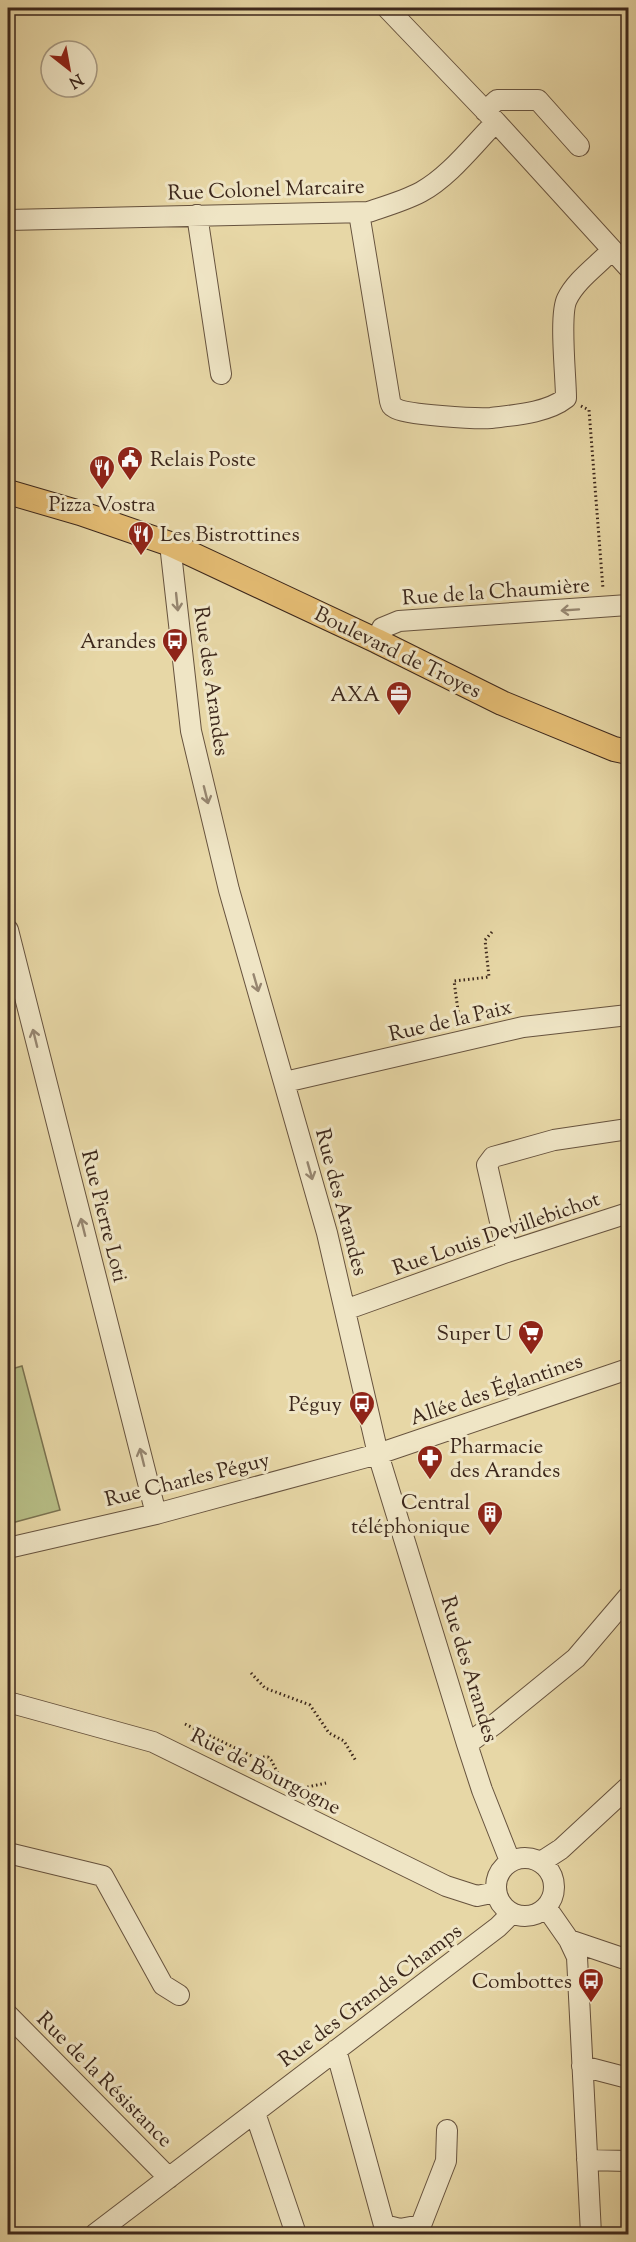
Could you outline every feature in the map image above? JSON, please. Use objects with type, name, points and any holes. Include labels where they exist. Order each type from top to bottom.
[{"type":"main road","points":[[8,478],[80,513]]},
{"type":"main road","points":[[8,492],[80,513]]},
{"type":"main road","name":"Boulevard de Troyes","points":[[80,513],[170,544],[377,641],[501,703],[614,750],[628,752]]},
{"type":"street","points":[[387,8],[490,116],[628,267]]},
{"type":"street","points":[[490,116],[497,100],[537,100],[579,146]]},
{"type":"street","name":"Rue Colonel Marcaire","points":[[8,220],[359,213],[397,203],[423,191],[442,176],[490,116]]},
{"type":"street","points":[[359,213],[390,401],[396,410],[488,418],[536,411],[561,402],[566,398],[564,332],[566,300],[612,250]]},
{"type":"street","points":[[197,216],[221,374]]},
{"type":"street","name":"Rue des Arandes","points":[[170,544],[191,731],[229,890],[327,1233],[378,1454],[466,1744],[510,1861]]},
{"type":"street","name":"Rue de la Chaumière","points":[[377,641],[382,628],[399,621],[628,605]]},
{"type":"street","name":"Rue Pierre Loti","points":[[8,930],[64,1180],[156,1514]]},
{"type":"street","name":"Rue de la Paix","points":[[285,1082],[523,1027],[628,1015]]},
{"type":"street","points":[[507,1252],[487,1165],[493,1157],[554,1140],[628,1129]]},
{"type":"street","name":"Rue Louis Devillebichot","points":[[345,1310],[507,1252],[628,1213]]},
{"type":"street","name":"Allée des Églantines","points":[[378,1454],[628,1369]]},
{"type":"street","name":"Rue Charles Péguy","points":[[8,1548],[156,1514],[378,1454]]},
{"type":"street","points":[[466,1744],[495,1725],[576,1658],[628,1597]]},
{"type":"street","name":"Rue de Bourgogne","points":[[8,1702],[153,1742],[446,1886],[477,1896],[496,1892]]},
{"type":"street","points":[[541,1862],[561,1850],[628,1787]]},
{"type":"street","points":[[8,1854],[103,1876],[163,1985],[179,1995]]},
{"type":"street","points":[[526,1857],[541,1862],[552,1875],[554,1892],[546,1907],[530,1916],[512,1913],[499,1901],[496,1892],[498,1875],[510,1861],[526,1857]]},
{"type":"street","points":[[546,1907],[569,1940],[577,1957],[591,2235]]},
{"type":"street","name":"Rue des Grands Champs","points":[[95,2235],[498,1927],[512,1913]]},
{"type":"street","points":[[569,1940],[628,1960]]},
{"type":"street","name":"Rue de la Résistance","points":[[8,2015],[169,2178]]},
{"type":"street","points":[[336,2050],[384,2225],[400,2229],[421,2225],[446,2161],[447,2130]]},
{"type":"street","points":[[582,2066],[628,2078]]},
{"type":"street","points":[[255,2113],[296,2235]]},
{"type":"street","points":[[587,2160],[628,2161]]},
{"type":"path","points":[[566,398],[589,410],[605,607]]},
{"type":"path","points":[[462,1041],[454,981],[489,977],[485,940],[492,932]]},
{"type":"path","points":[[251,1673],[265,1688],[310,1705],[328,1733],[344,1742],[356,1761]]},
{"type":"path","points":[[185,1724],[255,1757],[268,1757],[290,1791],[326,1784]]},
{"type":"green space","points":[[22,1366],[60,1510],[8,1524],[8,1370]]},
{"type":"place","name":"Relais Poste","points":[[130,482]]},
{"type":"place","name":"Pizza Vostra","points":[[102,491]]},
{"type":"place","name":"Les Bistrottines","points":[[141,557]]},
{"type":"place","name":"Arandes","points":[[175,664]]},
{"type":"place","name":"AXA","points":[[399,717]]},
{"type":"place","name":"Super U","points":[[531,1356]]},
{"type":"place","name":"Péguy","points":[[362,1427]]},
{"type":"place","name":"Pharmacie des Arandes","points":[[430,1481]]},
{"type":"place","name":"Central téléphonique","points":[[490,1537]]},
{"type":"place","name":"Combottes","points":[[591,2004]]}]
